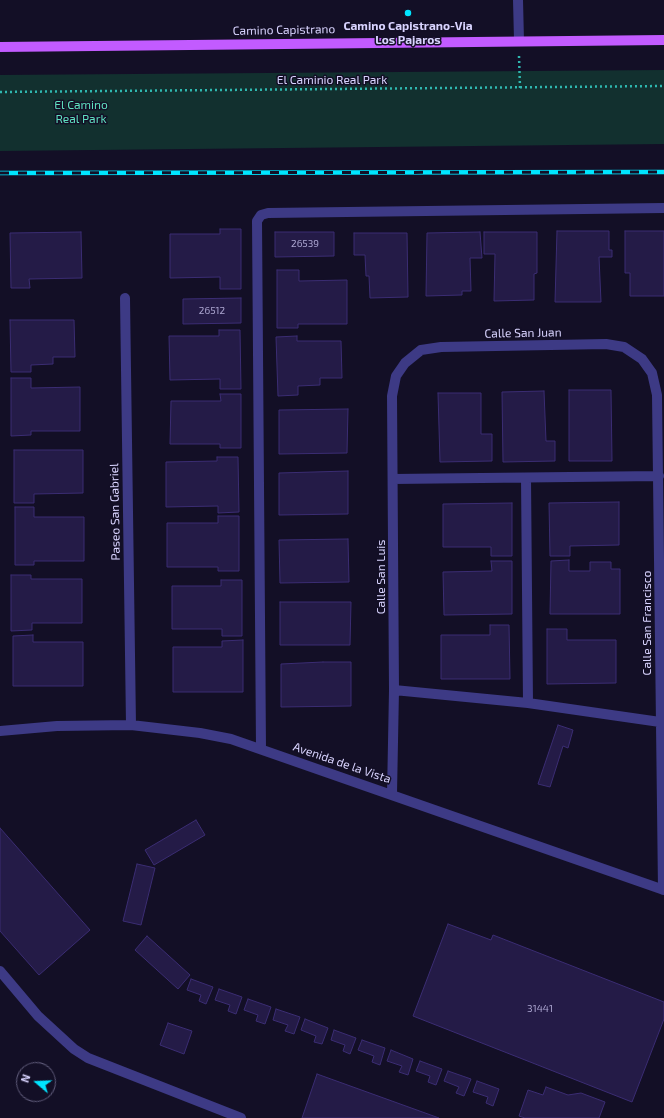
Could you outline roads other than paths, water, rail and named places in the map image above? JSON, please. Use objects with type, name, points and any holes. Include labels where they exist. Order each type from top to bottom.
[{"type":"main road","name":"Camino Capistrano","points":[[0,47],[519,40],[664,40]]},
{"type":"street","points":[[518,0],[519,40]]},
{"type":"street","points":[[261,749],[257,221],[261,215],[268,213],[664,208]]},
{"type":"street","name":"Paseo San Gabriel","points":[[125,298],[131,725]]},
{"type":"street","name":"Calle San Juan","points":[[405,363],[421,350],[441,347],[582,344],[606,344],[624,347],[642,359]]},
{"type":"street","name":"Calle San Francisco","points":[[642,359],[652,373],[657,395],[659,476],[660,722],[664,890]]},
{"type":"street","name":"Calle San Luis","points":[[392,794],[394,690],[392,396],[396,376],[405,363]]},
{"type":"street","points":[[393,479],[659,476]]},
{"type":"street","points":[[526,478],[528,703]]},
{"type":"street","points":[[394,690],[528,703],[660,722]]},
{"type":"street","name":"Avenida de la Vista","points":[[0,731],[57,726],[131,725],[200,733],[231,739],[664,890]]},
{"type":"street","points":[[0,971],[38,1016],[88,1058],[241,1118]]},
{"type":"railway","points":[[0,173],[664,172]]},
{"type":"place","name":"Camino Capistrano-Via Los Pajaros","points":[[408,13]]},
{"type":"park label","name":"El Camino Real Park","points":[[81,112]]}]
